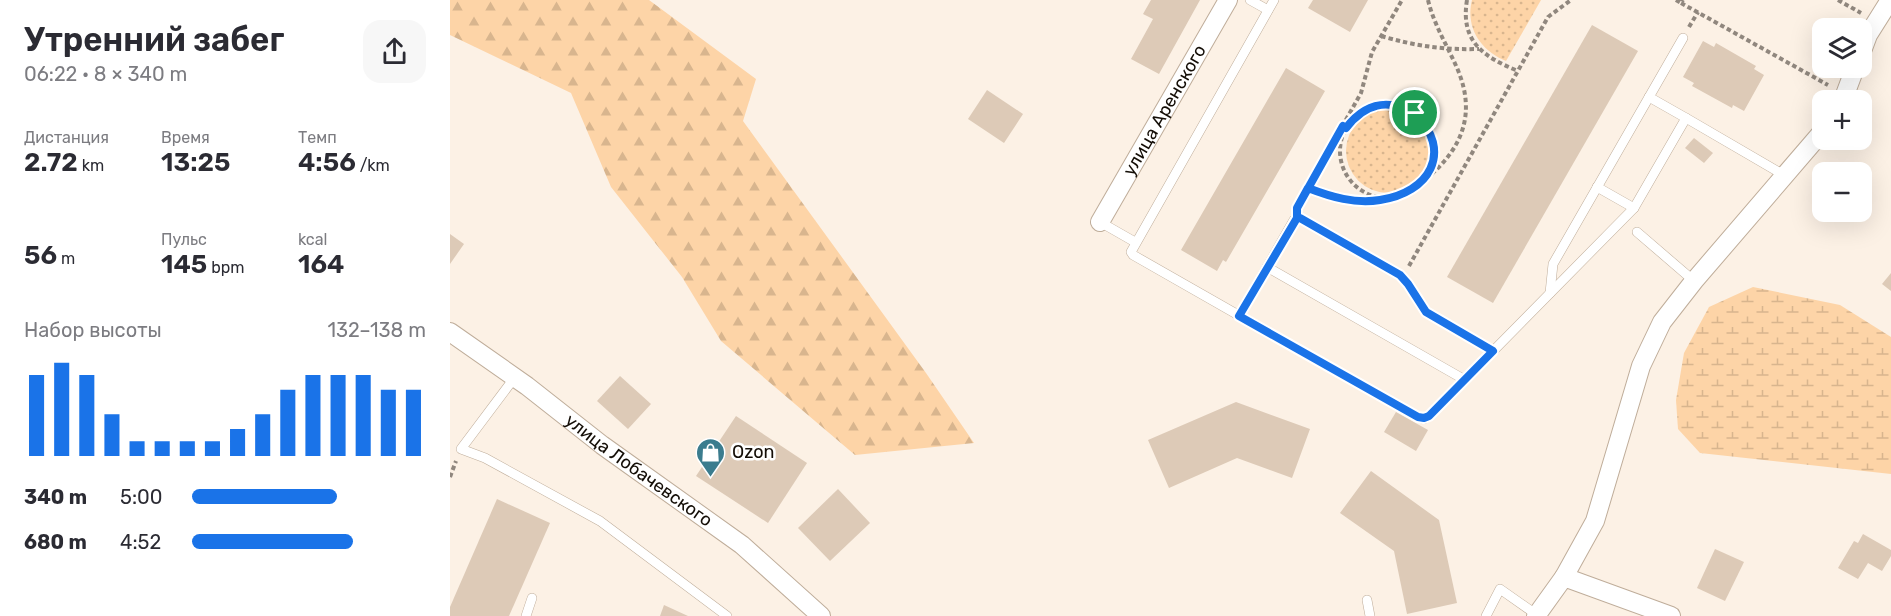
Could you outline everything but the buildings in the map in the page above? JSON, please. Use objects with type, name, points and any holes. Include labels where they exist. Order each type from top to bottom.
[{"type":"street","name":"улица Аренского","points":[[1100,222],[1228,0]]},
{"type":"street","points":[[1872,29],[1890,0]]},
{"type":"street","points":[[1537,616],[1581,550],[1595,521],[1641,366],[1662,322],[1694,281],[1812,143]]},
{"type":"street","name":"улица Лобачевского","points":[[450,332],[742,545],[820,616]]},
{"type":"street","points":[[1564,577],[1671,616]]},
{"type":"lane","points":[[1250,0],[1268,10]]},
{"type":"lane","points":[[1274,0],[1131,248],[1133,255],[1418,417],[1429,416],[1634,208],[1686,118]]},
{"type":"lane","points":[[1550,293],[1553,264],[1683,38]]},
{"type":"lane","points":[[1649,97],[1784,175]]},
{"type":"lane","points":[[1597,188],[1634,208]]},
{"type":"lane","points":[[1239,316],[1297,218],[1300,218],[1402,277],[1426,312],[1493,351]]},
{"type":"lane","points":[[1100,222],[1135,242]]},
{"type":"lane","points":[[1637,232],[1694,281]]},
{"type":"lane","points":[[1267,267],[1465,380]]},
{"type":"lane","points":[[514,377],[461,449],[485,458],[600,521],[727,616]]},
{"type":"lane","points":[[1486,616],[1500,590],[1537,616]]},
{"type":"lane","points":[[526,616],[532,598]]},
{"type":"lane","points":[[1367,600],[1370,616]]},
{"type":"path","points":[[1297,218],[1297,208],[1361,93],[1372,52],[1402,0]]},
{"type":"path","points":[[1308,188],[1332,198],[1357,201],[1378,201],[1398,196],[1410,192],[1443,165],[1457,144],[1465,124],[1463,90],[1458,70],[1437,30],[1428,0]]},
{"type":"path","points":[[1467,0],[1465,15],[1467,29],[1479,49],[1492,60],[1518,71]]},
{"type":"path","points":[[1402,277],[1548,16],[1571,0]]},
{"type":"path","points":[[1676,0],[1830,90]]},
{"type":"path","points":[[1839,0],[1864,14]]},
{"type":"path","points":[[1381,36],[1419,46],[1448,50],[1479,49]]},
{"type":"path","points":[[1398,196],[1371,195],[1350,179],[1344,167],[1341,154],[1344,127],[1359,114],[1377,105],[1391,104],[1415,113],[1425,123],[1434,147],[1429,173],[1421,184]]},
{"type":"green space","points":[[450,0],[649,0],[756,79],[743,121],[926,373],[974,443],[855,455],[721,341],[682,277],[611,187],[571,93],[450,35]]},
{"type":"green space","points":[[1472,0],[1541,0],[1506,61],[1489,51],[1477,37],[1471,20]]},
{"type":"green space","points":[[1388,109],[1411,116],[1423,128],[1430,151],[1423,174],[1411,186],[1388,193],[1365,186],[1353,174],[1346,151],[1353,128],[1365,116]]},
{"type":"green space","points":[[1753,287],[1840,305],[1891,337],[1891,474],[1700,453],[1678,429],[1676,400],[1684,353],[1709,307]]},
{"type":"place","name":"Ozon","points":[[711,478]]},
{"type":"route","points":[[1415,113],[1391,104],[1377,105],[1354,118],[1346,128],[1343,126],[1297,208],[1297,218],[1294,219],[1239,316],[1418,417],[1424,418],[1429,416],[1493,351],[1426,312],[1400,275],[1297,218],[1297,208],[1308,188],[1332,198],[1378,201],[1410,192],[1421,184],[1429,173],[1434,147],[1425,123],[1415,113]]}]
